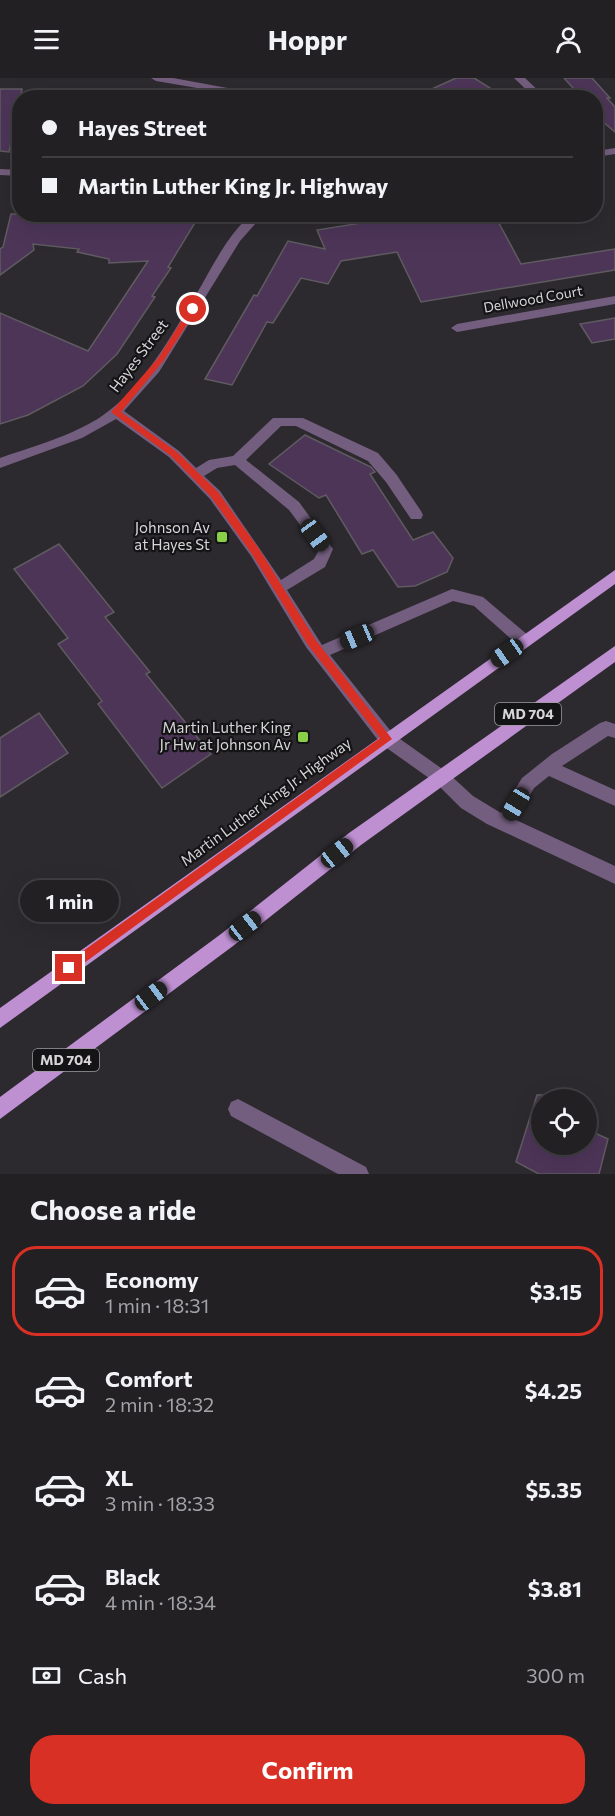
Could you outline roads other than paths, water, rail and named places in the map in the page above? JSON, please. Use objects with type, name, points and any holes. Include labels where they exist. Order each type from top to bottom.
[{"type":"main road","name":"Martin Luther King Jr. Highway","points":[[0,1019],[615,576]]},
{"type":"main road","name":"MD 704","points":[[0,1109],[227,940],[355,839],[615,653]]},
{"type":"street","points":[[156,78],[228,90]]},
{"type":"street","points":[[519,78],[532,90]]},
{"type":"street","name":"Hayes Street","points":[[0,463],[90,427],[116,412],[140,387],[162,358],[238,237],[252,222]]},
{"type":"street","name":"Dellwood Court","points":[[457,328],[615,300]]},
{"type":"street","points":[[116,412],[174,454],[196,474],[234,520],[320,653],[387,739],[442,778],[467,802],[504,824],[615,875]]},
{"type":"street","points":[[196,474],[214,464],[237,460],[278,421],[298,420],[373,457],[391,478],[416,515]]},
{"type":"street","points":[[237,460],[294,506],[326,549],[320,563],[277,589]]},
{"type":"street","points":[[320,653],[452,595],[478,601],[524,641]]},
{"type":"street","points":[[504,824],[528,783],[606,728],[615,730]]},
{"type":"street","points":[[548,768],[615,798]]},
{"type":"street","points":[[238,1109],[359,1174]]},
{"type":"place","name":"Johnson Av at Hayes St","points":[[222,537]]},
{"type":"place","name":"Martin Luther King Jr Hw at Johnson Av","points":[[303,737]]}]
